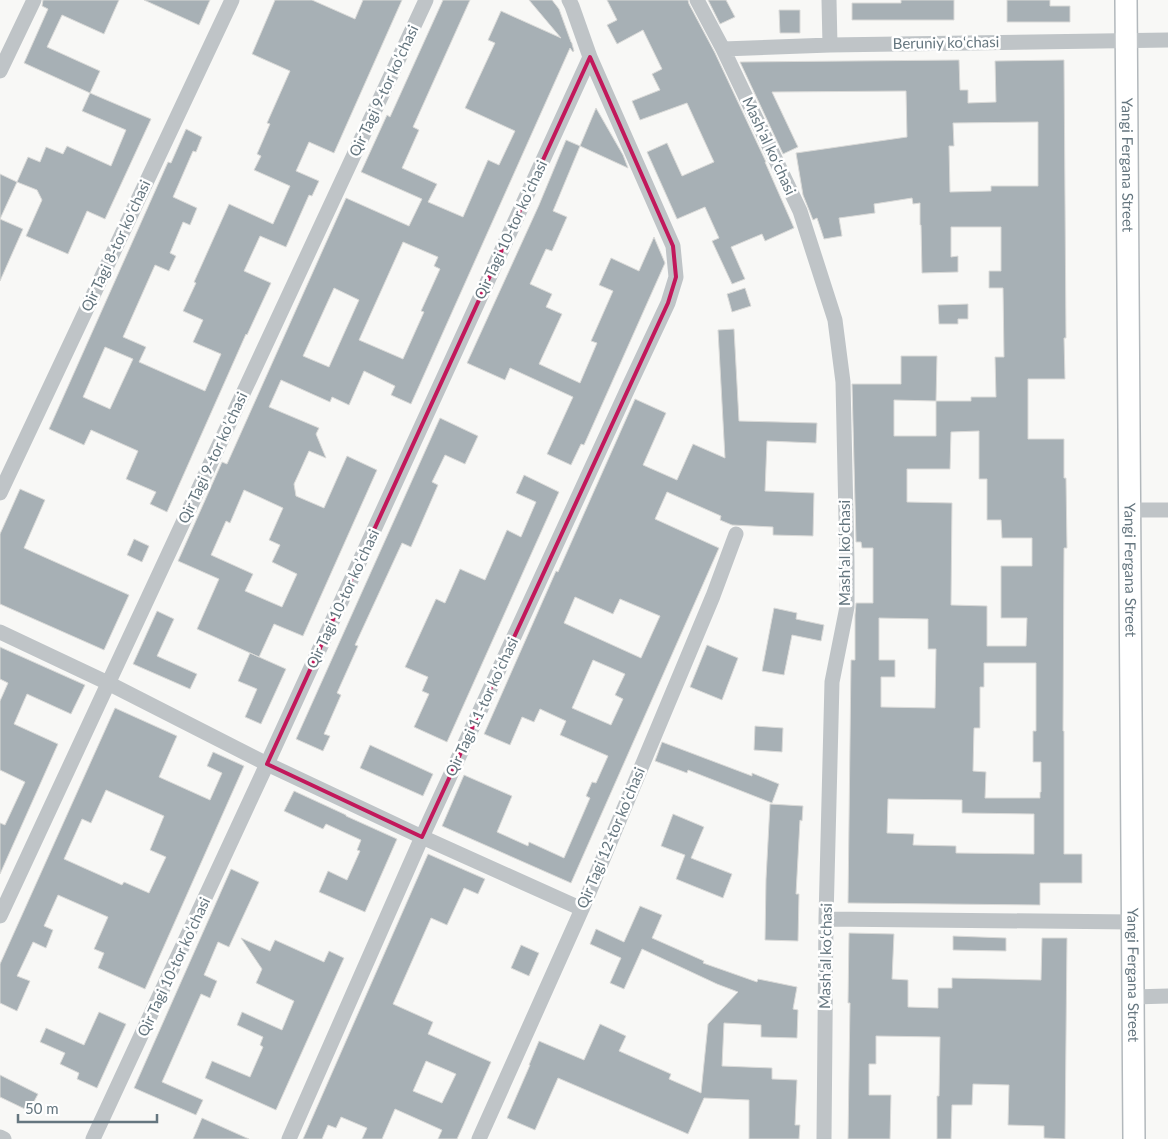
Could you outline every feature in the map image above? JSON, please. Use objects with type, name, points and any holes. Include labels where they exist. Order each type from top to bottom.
[{"type":"main road","name":"Yangi Fergana Street","points":[[1126,0],[1134,1139]]},
{"type":"street","points":[[0,71],[34,0]]},
{"type":"street","name":"Qir Tagi 8-tor koʼchasi","points":[[0,493],[232,0]]},
{"type":"street","name":"Qir Tagi 9-tor koʼchasi","points":[[0,916],[426,0]]},
{"type":"street","points":[[569,0],[590,57]]},
{"type":"street","name":"Mashʻal koʻchasi","points":[[697,0],[723,49],[800,211],[836,320],[843,382],[847,607],[832,682],[826,919],[824,1139]]},
{"type":"street","points":[[829,0],[830,45]]},
{"type":"street","name":"Beruniy koʻchasi","points":[[723,49],[830,45],[1168,40]]},
{"type":"street","name":"Qir Tagi 11-tor koʼchasi","points":[[289,1139],[422,837],[668,303],[676,276],[673,246],[590,57]]},
{"type":"street","name":"Qir Tagi 10-tor koʼchasi","points":[[93,1139],[267,764],[590,57]]},
{"type":"street","points":[[1130,510],[1168,510]]},
{"type":"street","name":"Qir Tagi 12-tor koʼchasi","points":[[479,1139],[582,909],[709,605],[736,534]]},
{"type":"street","points":[[0,632],[108,683],[267,764],[582,909]]},
{"type":"street","points":[[826,919],[1132,922]]},
{"type":"street","points":[[1133,997],[1168,996]]},
{"type":"street","points":[[0,1137],[4,1139]]},
{"type":"highlighted area","points":[[590,57],[673,246],[676,277],[668,303],[422,837],[267,764]]},
{"type":"building","points":[[43,0],[119,0],[104,34],[62,15],[47,47],[100,71],[90,93],[24,63],[48,9],[42,6]]},
{"type":"building","points":[[144,0],[210,0],[199,25]]},
{"type":"building","points":[[275,0],[312,0],[355,19],[363,0],[402,0],[334,153],[309,142],[296,171],[319,181],[312,196],[309,195],[286,247],[260,236],[244,271],[271,283],[246,334],[167,512],[150,504],[156,492],[126,479],[138,451],[91,430],[84,445],[49,429],[168,162],[171,163],[186,129],[202,137],[196,152],[193,151],[173,197],[197,208],[190,225],[183,222],[170,253],[176,256],[169,271],[155,265],[123,337],[146,347],[139,362],[205,391],[221,354],[193,342],[203,320],[183,311],[196,283],[194,282],[229,204],[273,224],[290,186],[254,170],[261,156],[257,154],[270,124],[267,123],[290,71],[252,54]],"holes":[[[105,347],[133,359],[110,409],[83,397]]]},
{"type":"building","points":[[443,0],[470,0],[413,127],[419,130],[402,168],[437,184],[428,202],[463,217],[488,160],[499,165],[515,131],[465,108],[495,43],[488,40],[501,11],[561,38],[529,0],[552,0],[559,9],[574,51],[570,48],[411,404],[391,395],[395,386],[364,371],[349,405],[332,397],[330,402],[281,380],[269,407],[319,428],[316,434],[326,458],[309,451],[294,484],[296,496],[324,508],[347,456],[377,470],[303,636],[274,624],[259,657],[197,629],[219,579],[178,561],[222,462],[227,464],[346,198],[409,226],[422,199],[361,172],[387,115],[390,117]],"holes":[[[403,242],[438,257],[434,266],[440,269],[421,311],[424,312],[403,359],[359,340]],[[334,288],[359,300],[329,367],[303,356]],[[244,490],[283,508],[269,540],[280,545],[272,562],[297,574],[282,607],[245,591],[253,574],[211,555],[226,521],[230,523]]]},
{"type":"building","points":[[607,0],[688,0],[715,53],[766,162],[794,228],[765,241],[762,234],[731,247],[745,279],[732,284],[712,241],[719,238],[705,207],[677,219],[647,152],[667,143],[682,176],[714,162],[687,103],[640,120],[632,101],[660,90],[652,74],[662,69],[643,30],[617,44],[607,25],[617,20]]},
{"type":"building","points":[[708,0],[726,0],[735,17],[720,24]]},
{"type":"building","points":[[901,0],[954,0],[954,20],[852,20],[852,3],[901,3]]},
{"type":"building","points":[[1007,0],[1050,0],[1050,6],[1070,6],[1070,22],[1007,22]]},
{"type":"building","points":[[779,10],[800,10],[800,33],[780,33]]},
{"type":"building","points":[[959,60],[960,90],[968,90],[968,103],[996,102],[995,61],[1064,60],[1065,379],[1028,379],[1028,439],[1064,439],[1067,548],[1064,548],[1064,854],[1082,854],[1082,883],[1040,883],[1040,905],[848,903],[851,660],[855,660],[856,603],[873,603],[873,548],[862,548],[861,542],[856,542],[852,384],[901,384],[901,356],[937,356],[936,401],[971,401],[971,397],[996,397],[995,357],[1004,357],[1003,288],[989,288],[989,271],[1001,271],[1001,227],[951,227],[951,257],[958,256],[958,272],[922,273],[920,203],[913,204],[912,198],[874,204],[875,213],[839,218],[842,236],[824,239],[817,218],[813,220],[803,195],[796,153],[907,137],[906,91],[772,92],[798,147],[783,154],[740,62]],"holes":[[[1038,122],[1038,186],[991,186],[991,191],[950,192],[949,146],[954,146],[953,123]],[[894,400],[936,401],[936,436],[894,436]],[[979,431],[979,479],[987,479],[987,520],[1001,520],[1002,538],[1032,538],[1032,566],[1001,566],[1001,618],[1027,618],[1026,646],[987,646],[987,606],[951,605],[952,503],[907,502],[907,469],[950,469],[951,432]],[[879,618],[928,619],[928,649],[936,649],[935,708],[881,707],[881,677],[895,677],[895,660],[879,660]],[[984,663],[1036,663],[1036,731],[1033,731],[1033,762],[1041,762],[1040,798],[985,798],[986,772],[973,771],[974,728],[980,728],[980,687],[984,687]],[[888,799],[962,800],[962,813],[1034,814],[1034,854],[956,853],[956,846],[913,845],[914,834],[887,833]]]},
{"type":"building","points":[[90,93],[151,119],[105,219],[87,211],[68,254],[26,236],[42,200],[37,190],[17,182],[28,157],[40,162],[46,147],[63,154],[67,146],[111,166],[126,130],[82,111]]},
{"type":"building","points":[[596,108],[623,155],[628,168],[580,146]]},
{"type":"building","points":[[566,140],[580,146],[553,211],[567,217],[552,251],[546,249],[530,284],[552,294],[546,307],[562,314],[539,364],[580,383],[597,343],[591,341],[613,291],[599,285],[611,258],[639,271],[654,237],[665,263],[584,445],[581,444],[571,465],[547,454],[573,397],[510,368],[505,380],[467,363],[539,205]]},
{"type":"building","points":[[0,174],[17,182],[0,219]]},
{"type":"building","points":[[0,219],[23,229],[0,281]]},
{"type":"building","points":[[745,288],[751,306],[732,312],[727,294]]},
{"type":"building","points":[[968,304],[968,319],[958,319],[958,324],[939,324],[938,305]]},
{"type":"building","points":[[734,329],[739,421],[817,423],[816,443],[767,441],[765,491],[814,493],[813,536],[773,535],[773,527],[732,525],[720,520],[721,516],[667,492],[655,519],[719,548],[571,883],[442,826],[464,775],[512,796],[497,832],[528,846],[529,842],[564,858],[590,798],[586,796],[592,782],[596,783],[608,756],[560,735],[566,721],[540,709],[534,722],[522,717],[510,745],[484,734],[635,399],[666,413],[643,465],[677,480],[693,444],[725,458],[718,330]],"holes":[[[575,597],[613,614],[620,599],[660,616],[641,658],[564,623]],[[593,660],[625,674],[615,695],[623,699],[611,725],[572,708]]]},
{"type":"building","points":[[440,418],[478,436],[465,464],[445,455],[432,482],[438,485],[411,547],[402,543],[355,645],[358,646],[337,693],[341,695],[324,734],[330,736],[323,751],[296,739]]},
{"type":"building","points":[[524,475],[559,492],[447,742],[414,727],[429,694],[422,691],[428,677],[405,667],[436,599],[445,603],[460,569],[485,580],[507,530],[521,537],[536,502],[516,493]]},
{"type":"building","points":[[20,489],[45,500],[24,548],[129,595],[104,650],[0,604],[0,534]]},
{"type":"building","points":[[134,539],[149,546],[142,562],[127,555]]},
{"type":"building","points":[[774,608],[797,613],[796,619],[824,625],[821,641],[792,635],[784,675],[762,671]]},
{"type":"building","points":[[157,611],[174,619],[157,656],[197,674],[190,689],[133,664]]},
{"type":"building","points":[[707,645],[738,658],[722,700],[690,687]]},
{"type":"building","points":[[0,647],[85,685],[71,714],[27,694],[14,724],[58,744],[0,874],[0,823],[5,825],[25,782],[0,770],[0,701],[8,683],[0,679]]},
{"type":"building","points":[[250,653],[286,669],[261,724],[245,717],[257,689],[238,681]]},
{"type":"building","points":[[115,708],[177,736],[159,777],[210,800],[222,773],[207,766],[213,752],[244,766],[145,989],[98,968],[104,953],[94,949],[108,917],[58,895],[44,926],[53,930],[46,948],[33,942],[17,976],[30,981],[17,1011],[0,1003],[0,964]],"holes":[[[106,790],[164,816],[150,850],[166,857],[149,893],[124,882],[122,885],[64,859],[82,819],[91,823]]]},
{"type":"building","points":[[755,726],[783,728],[782,752],[754,750]]},
{"type":"building","points":[[662,742],[752,776],[752,773],[779,784],[772,803],[688,770],[687,773],[655,761]]},
{"type":"building","points":[[370,745],[433,774],[423,796],[360,768]]},
{"type":"building","points":[[294,791],[397,839],[365,912],[319,892],[328,871],[347,880],[360,851],[357,850],[361,840],[326,824],[323,829],[284,811]]},
{"type":"building","points":[[770,804],[803,806],[802,821],[800,820],[796,894],[799,894],[798,941],[765,940]]},
{"type":"building","points":[[673,814],[704,827],[691,858],[732,874],[723,898],[676,879],[685,855],[661,846]]},
{"type":"building","points":[[428,854],[485,879],[478,894],[464,888],[447,925],[431,918],[393,1004],[433,1022],[428,1034],[491,1062],[457,1139],[438,1139],[442,1130],[395,1109],[382,1139],[362,1139],[367,1128],[341,1117],[336,1128],[328,1125],[322,1139],[303,1139]],"holes":[[[426,1061],[456,1074],[442,1103],[413,1091]]]},
{"type":"building","points":[[231,869],[259,882],[229,947],[218,942],[204,975],[217,981],[210,998],[201,994],[162,1082],[203,1100],[196,1115],[134,1088]]},
{"type":"building","points":[[640,906],[662,915],[652,938],[704,961],[703,963],[757,982],[758,979],[797,987],[793,1009],[798,1010],[797,1038],[761,1037],[761,1025],[724,1023],[722,1066],[772,1068],[772,1079],[797,1080],[795,1125],[800,1125],[799,1139],[749,1139],[749,1100],[704,1098],[688,1134],[558,1078],[535,1130],[507,1118],[539,1041],[584,1060],[600,1024],[626,1036],[619,1051],[671,1074],[669,1079],[701,1093],[708,1024],[738,992],[642,949],[624,989],[610,983],[621,958],[590,944],[596,929],[624,942]]},
{"type":"building","points":[[849,933],[894,934],[892,979],[908,980],[908,1007],[938,1008],[938,988],[952,988],[952,978],[1041,980],[1042,938],[1067,938],[1065,1139],[1044,1138],[1044,1126],[1008,1125],[1009,1085],[973,1084],[972,1105],[952,1105],[951,1139],[937,1139],[940,1037],[876,1036],[876,1064],[869,1064],[869,1095],[891,1095],[890,1139],[848,1139]]},
{"type":"building","points":[[953,936],[1006,938],[1006,951],[953,950]]},
{"type":"building","points":[[241,938],[270,951],[275,940],[324,962],[329,951],[344,958],[276,1110],[205,1078],[212,1061],[250,1077],[263,1047],[260,1045],[263,1037],[237,1025],[242,1012],[282,1030],[294,1001],[256,983],[262,969]]},
{"type":"building","points":[[521,945],[539,953],[529,976],[511,968]]},
{"type":"building","points":[[99,1012],[126,1024],[97,1088],[77,1079],[79,1073],[60,1064],[65,1053],[40,1042],[46,1028],[84,1045]]},
{"type":"building","points":[[0,1075],[38,1094],[29,1111],[0,1097]]},
{"type":"building","points":[[202,1118],[249,1139],[193,1139]]}]
